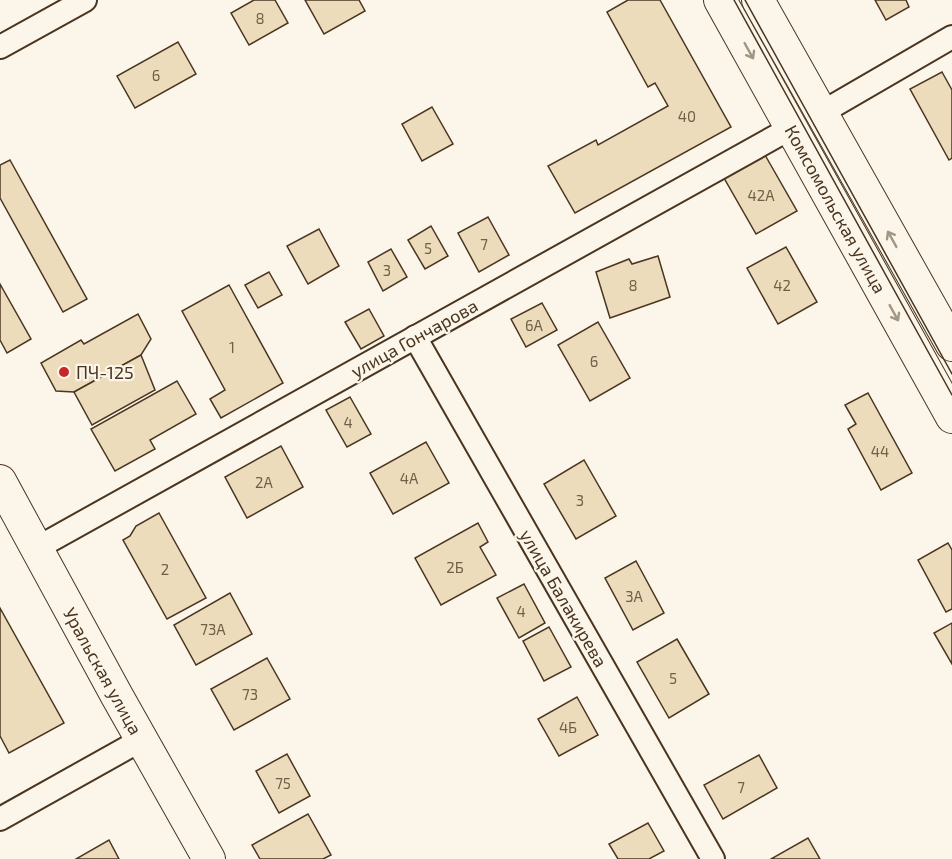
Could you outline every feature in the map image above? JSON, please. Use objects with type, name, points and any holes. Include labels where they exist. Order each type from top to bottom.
[{"type":"main road","name":"Комсомольская улица","points":[[720,0],[952,417]]},
{"type":"main road","name":"Комсомольская улица","points":[[758,0],[952,345]]},
{"type":"main road","name":"Уральская улица","points":[[0,481],[141,740],[209,859]]},
{"type":"street","points":[[0,47],[85,0]]},
{"type":"street","points":[[821,113],[952,38]]},
{"type":"street","name":"улица Гончарова","points":[[36,548],[791,128]]},
{"type":"street","name":"улица Балакирева","points":[[415,337],[713,859]]},
{"type":"street","points":[[0,819],[141,740]]},
{"type":"building","points":[[254,0],[275,0],[288,23],[249,45],[231,13]]},
{"type":"building","points":[[305,0],[359,0],[365,11],[324,34]]},
{"type":"building","points":[[628,0],[660,0],[731,127],[575,213],[548,166],[596,140],[598,145],[668,106],[655,83],[648,87],[607,12]]},
{"type":"building","points":[[875,0],[906,0],[909,7],[886,20]]},
{"type":"building","points":[[178,42],[196,74],[135,108],[117,76]]},
{"type":"building","points":[[942,72],[952,90],[952,158],[949,160],[910,89]]},
{"type":"building","points":[[432,107],[453,144],[422,161],[402,124]]},
{"type":"building","points":[[765,155],[797,211],[756,234],[724,178]]},
{"type":"building","points":[[10,160],[87,299],[63,312],[0,198],[0,165]]},
{"type":"building","points":[[488,217],[509,255],[479,272],[458,233]]},
{"type":"building","points":[[431,226],[448,256],[425,269],[408,240]]},
{"type":"building","points":[[319,229],[339,266],[308,284],[287,246]]},
{"type":"building","points":[[786,247],[817,302],[778,324],[747,268]]},
{"type":"building","points":[[391,249],[407,277],[383,291],[368,262]]},
{"type":"building","points":[[658,256],[670,297],[610,318],[596,272],[629,259],[632,264]]},
{"type":"building","points":[[269,272],[282,295],[258,308],[245,285]]},
{"type":"building","points":[[0,284],[31,339],[7,353],[0,340]]},
{"type":"building","points":[[229,285],[283,383],[221,418],[210,399],[225,390],[182,311]]},
{"type":"building","points":[[542,303],[557,330],[526,347],[511,319]]},
{"type":"building","points":[[369,309],[384,336],[361,349],[345,322]]},
{"type":"building","points":[[138,314],[151,339],[141,355],[74,392],[56,391],[41,363],[81,340],[84,344]]},
{"type":"building","points":[[598,322],[630,378],[590,401],[558,345]]},
{"type":"building","points":[[141,355],[155,390],[92,425],[74,392]]},
{"type":"building","points":[[177,381],[196,414],[150,440],[155,449],[115,471],[91,429]]},
{"type":"building","points":[[868,393],[912,473],[881,490],[848,429],[856,424],[845,405]]},
{"type":"building","points":[[350,397],[371,434],[347,447],[326,410]]},
{"type":"building","points":[[426,442],[449,483],[393,514],[370,473]]},
{"type":"building","points":[[281,446],[303,487],[247,518],[225,477]]},
{"type":"building","points":[[584,460],[616,516],[576,539],[544,484]]},
{"type":"building","points":[[159,513],[206,598],[167,619],[123,540],[130,536],[136,526]]},
{"type":"building","points":[[478,523],[488,542],[480,547],[496,575],[441,605],[415,558]]},
{"type":"building","points":[[948,543],[952,550],[952,609],[946,612],[918,560]]},
{"type":"building","points":[[636,561],[664,613],[633,630],[605,578]]},
{"type":"building","points":[[524,584],[545,623],[519,638],[497,598]]},
{"type":"building","points":[[230,593],[252,634],[196,665],[174,625]]},
{"type":"building","points":[[0,608],[64,723],[9,753],[0,736]]},
{"type":"building","points":[[952,623],[952,664],[934,633]]},
{"type":"building","points":[[549,627],[571,667],[544,681],[523,641]]},
{"type":"building","points":[[677,639],[709,694],[669,718],[637,662]]},
{"type":"building","points":[[267,658],[290,699],[234,730],[211,689]]},
{"type":"building","points":[[577,697],[598,735],[559,756],[538,719]]},
{"type":"building","points":[[287,754],[310,796],[279,813],[256,771]]},
{"type":"building","points":[[759,755],[777,788],[723,819],[704,785]]},
{"type":"building","points":[[308,814],[331,855],[323,859],[260,859],[252,845]]},
{"type":"building","points":[[648,823],[664,851],[649,859],[618,859],[609,844]]},
{"type":"building","points":[[808,838],[820,859],[771,859]]},
{"type":"building","points":[[109,840],[119,859],[76,859]]},
{"type":"tram line","points":[[734,0],[952,395]]},
{"type":"tram line","points":[[745,0],[952,374]]},
{"type":"place","name":"ПЧ-125","points":[[64,372]]}]
